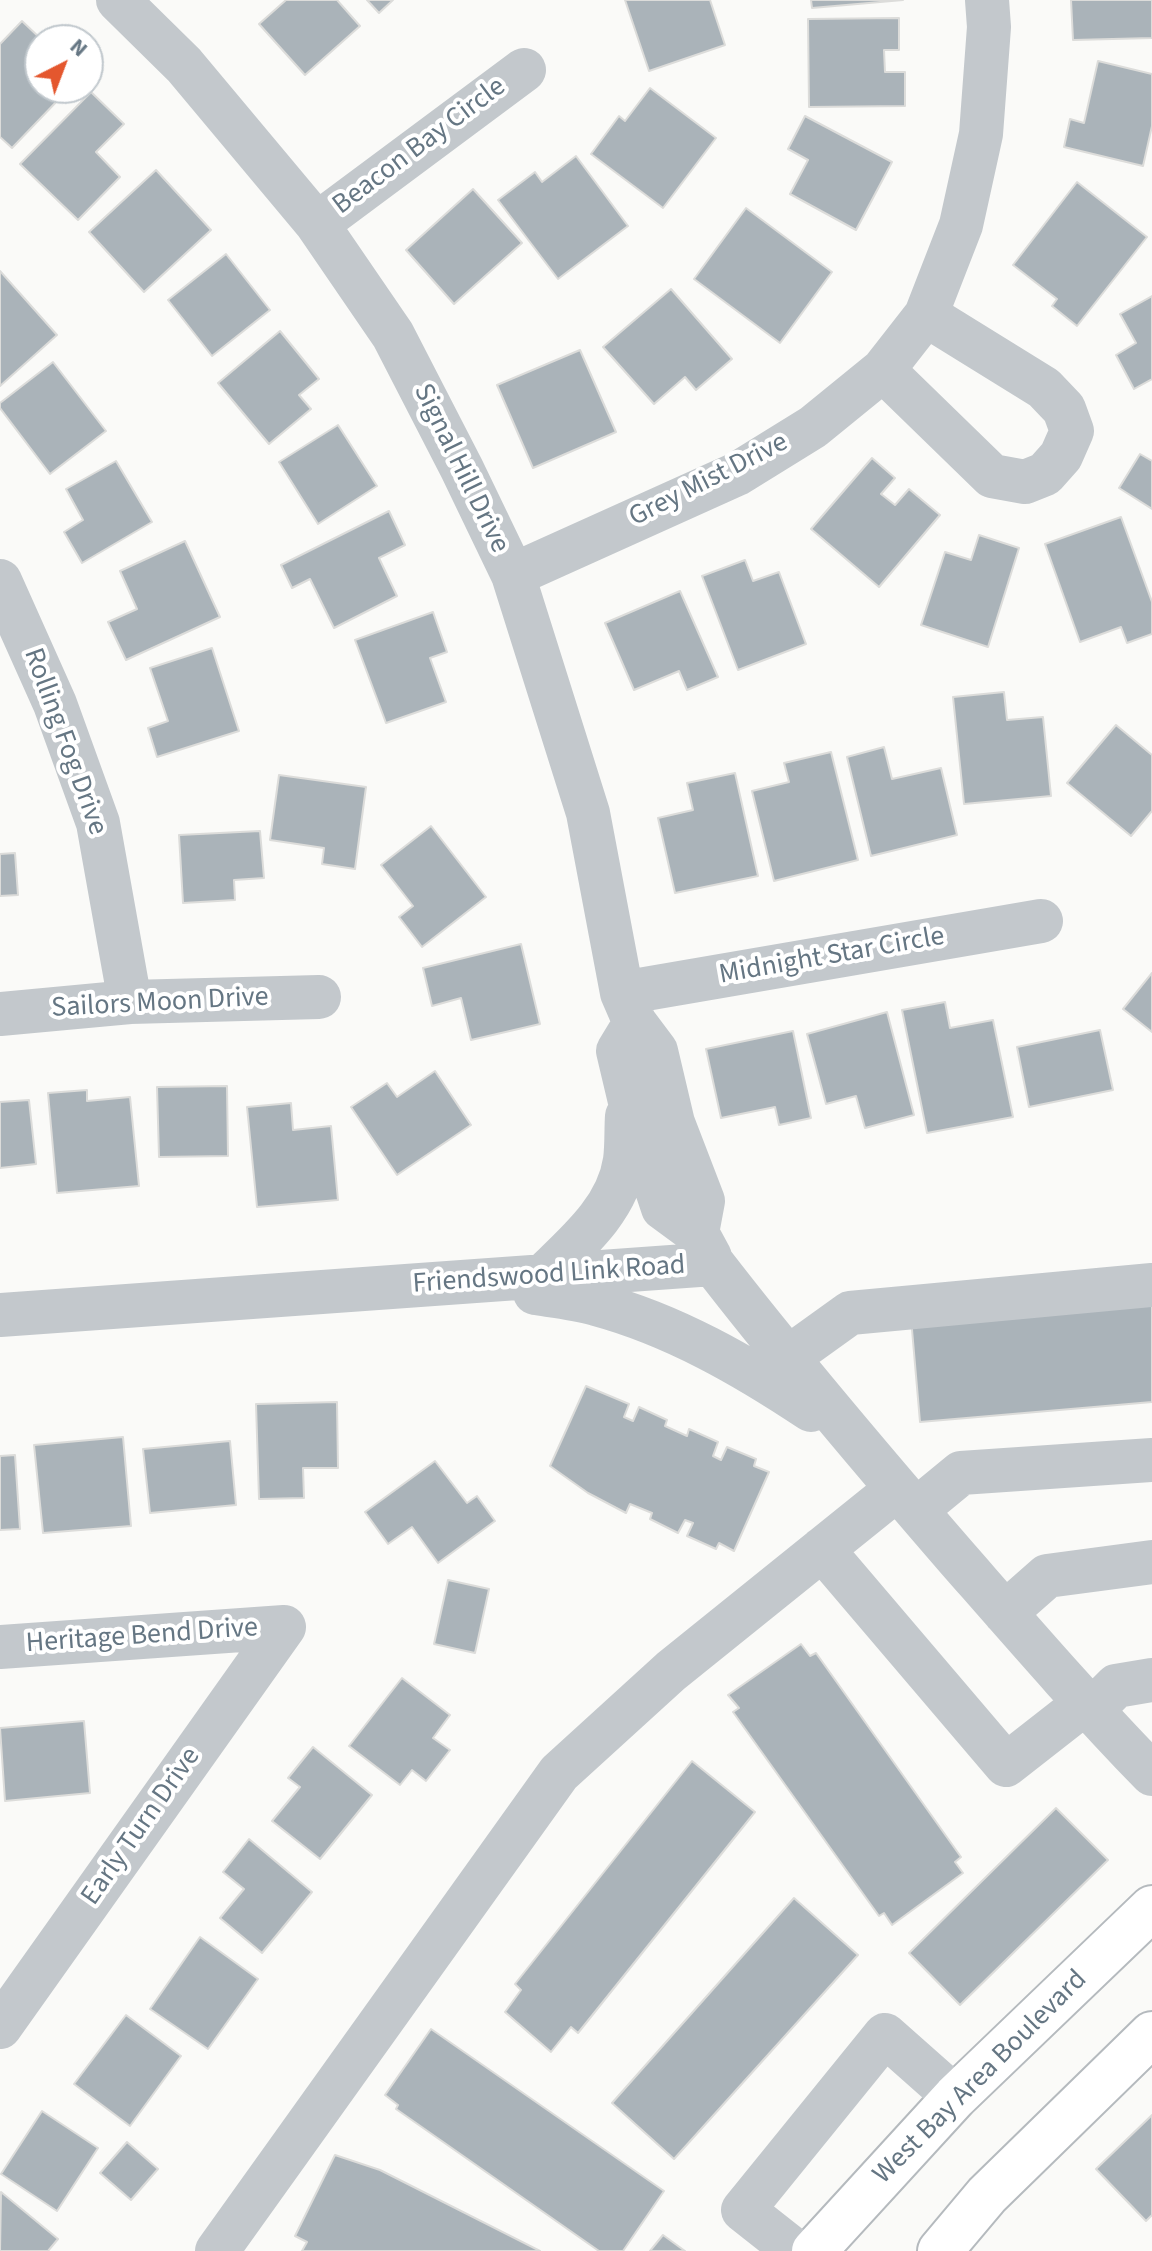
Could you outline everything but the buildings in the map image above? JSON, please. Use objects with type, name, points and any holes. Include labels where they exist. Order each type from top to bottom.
[{"type":"main road","name":"West Bay Area Boulevard","points":[[814,2251],[955,2097],[1152,1908]]},
{"type":"main road","points":[[940,2251],[987,2195],[1152,2034]]},
{"type":"street","name":"Signal Hill Drive","points":[[118,0],[184,65],[317,224],[393,335],[513,575],[588,813],[629,1008],[656,1051],[673,1123],[703,1201],[705,1248]]},
{"type":"street","name":"Grey Mist Drive","points":[[513,575],[737,474],[813,427],[883,370],[926,315],[961,225],[981,134],[989,27],[987,0]]},
{"type":"street","name":"Beacon Bay Circle","points":[[317,224],[524,70]]},
{"type":"street","points":[[883,370],[992,476],[1025,482],[1045,474],[1061,456],[1072,431],[1064,409],[1044,388],[926,315]]},
{"type":"street","name":"Rolling Fog Drive","points":[[0,581],[55,704],[98,823],[130,1002]]},
{"type":"street","name":"Midnight Star Circle","points":[[629,1008],[1041,921]]},
{"type":"street","name":"Sailors Moon Drive","points":[[0,1014],[130,1002],[319,997]]},
{"type":"street","points":[[629,1008],[618,1051],[636,1127],[663,1208],[705,1248]]},
{"type":"street","points":[[543,1276],[587,1233],[610,1203],[624,1163],[629,1098]]},
{"type":"street","name":"Friendswood Link Road","points":[[0,1315],[543,1276],[705,1248],[786,1359],[1005,1613],[1152,1774]]},
{"type":"street","points":[[470,1281],[595,1304],[668,1330],[748,1368],[852,1436]]},
{"type":"street","points":[[786,1359],[850,1313],[1152,1285]]},
{"type":"street","points":[[217,2251],[559,1773],[671,1671],[822,1549],[906,1500],[961,1473],[1152,1460]]},
{"type":"street","points":[[822,1549],[1006,1765],[1116,1686],[1152,1680]]},
{"type":"street","points":[[1005,1613],[1047,1576],[1152,1562]]},
{"type":"street","name":"Heritage Bend Drive","points":[[0,1647],[284,1627]]},
{"type":"street","name":"Early Turn Drive","points":[[0,2027],[284,1627]]},
{"type":"street","points":[[795,2251],[743,2210],[885,2035],[955,2097]]}]
